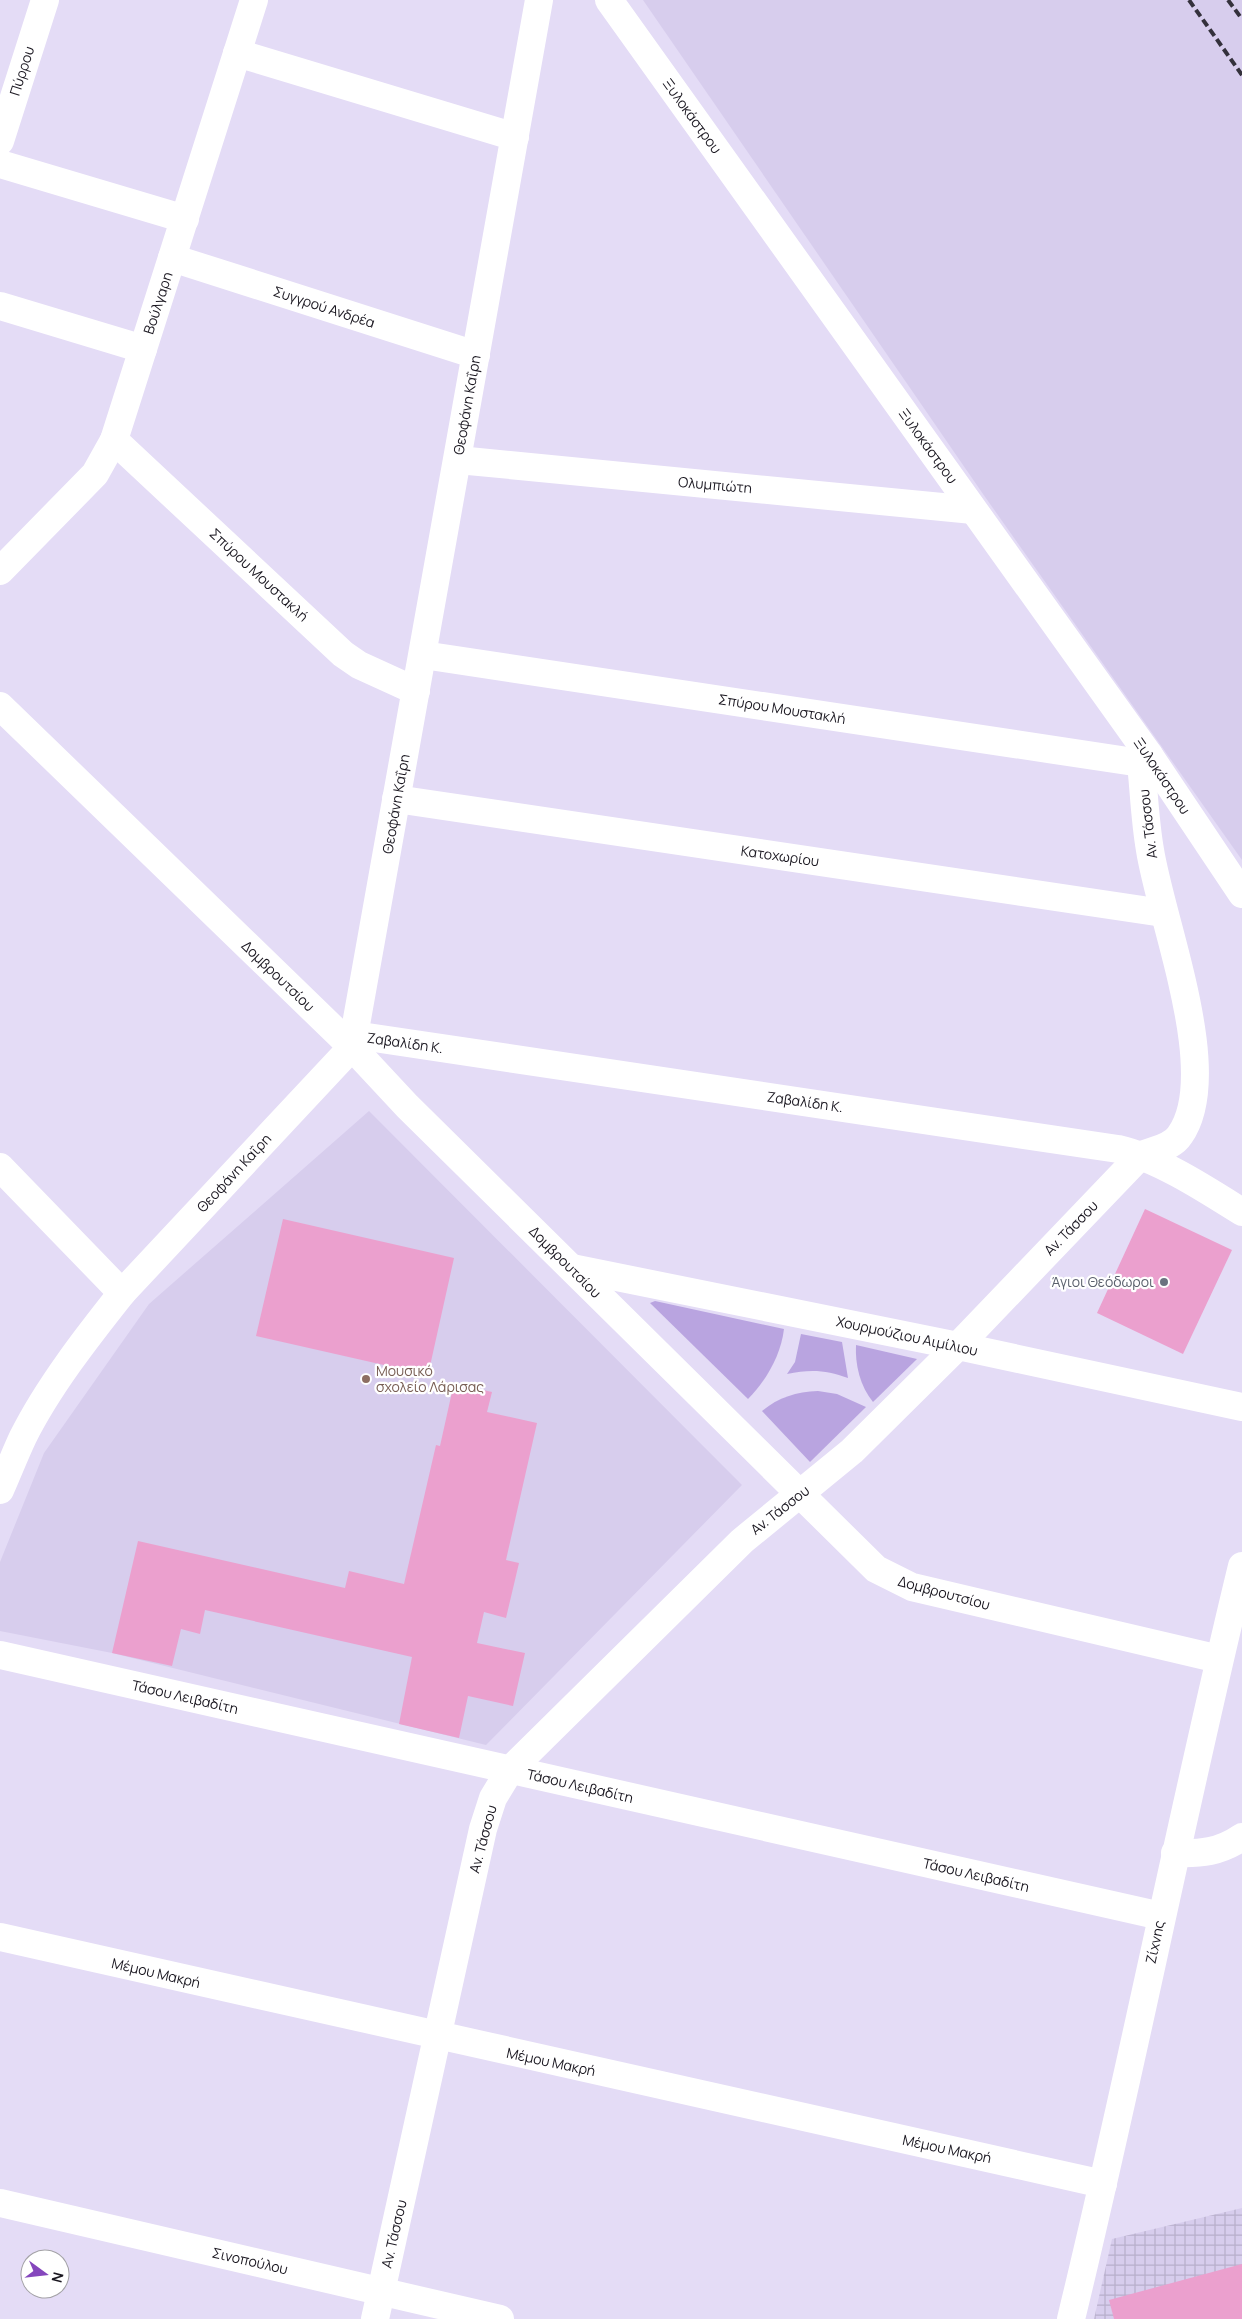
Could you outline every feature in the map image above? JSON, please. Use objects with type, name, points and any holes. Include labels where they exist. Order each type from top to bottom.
[{"type":"street","name":"Πύρρου","points":[[0,141],[44,0]]},
{"type":"street","name":"Βούλγαρη","points":[[0,571],[96,474],[114,440],[254,0]]},
{"type":"street","name":"Θεοφάνη Καΐρη","points":[[0,1490],[12,1434],[38,1410],[73,1358],[122,1293],[353,1041],[539,0]]},
{"type":"street","name":"Ξυλοκάστρου","points":[[610,0],[973,510],[1145,759],[1242,894]]},
{"type":"street","points":[[237,53],[515,137]]},
{"type":"street","points":[[0,164],[185,219]]},
{"type":"street","name":"Συγγρού Ανδρέα","points":[[172,258],[476,355]]},
{"type":"street","points":[[0,306],[143,349]]},
{"type":"street","name":"Σπύρου Μουστακλή","points":[[114,440],[343,654],[359,665],[416,691]]},
{"type":"street","name":"Ολυμπιώτη","points":[[458,460],[973,510]]},
{"type":"street","name":"Σπύρου Μουστακλή","points":[[423,655],[1145,759]]},
{"type":"street","name":"Δομβρουτσίου","points":[[0,706],[353,1041],[407,1106],[876,1569],[912,1587],[1219,1659]]},
{"type":"street","name":"Αν. Τάσσου","points":[[374,2319],[487,1813],[510,1770],[742,1541],[852,1451],[958,1346],[1140,1156],[1171,1144],[1178,1138],[1190,1113],[1194,1092],[1194,1055],[1180,972],[1163,913],[1150,850],[1145,759]]},
{"type":"street","name":"Κατοχωρίου","points":[[396,799],[1163,913]]},
{"type":"street","name":"Ζαβαλίδη Κ.","points":[[353,1041],[1131,1152],[1210,1192],[1242,1212]]},
{"type":"street","points":[[0,1167],[122,1293]]},
{"type":"street","name":"Χουρμούζιου Αιμίλιου","points":[[572,1268],[958,1346],[1242,1407]]},
{"type":"street","name":"Ζίχνης","points":[[1071,2319],[1103,2184],[1219,1659],[1242,1566]]},
{"type":"street","name":"Τάσου Λειβαδίτη","points":[[0,1655],[1161,1916]]},
{"type":"street","points":[[1175,1853],[1200,1854],[1242,1837]]},
{"type":"street","name":"Μέμου Μακρή","points":[[0,1937],[438,2037],[1103,2184]]},
{"type":"street","name":"Σινοπούλου","points":[[0,2203],[500,2319]]},
{"type":"shaded area","points":[[643,0],[1242,0],[1242,860],[983,494]]},
{"type":"shaded area","name":"Μουσικό σχολείο Λάρισας","points":[[369,1111],[742,1485],[486,1745],[112,1653],[0,1631],[0,1562],[44,1453],[149,1304]]},
{"type":"shaded area","points":[[655,1301],[784,1329],[780,1348],[772,1367],[748,1399],[650,1303]]},
{"type":"shaded area","points":[[801,1334],[842,1342],[848,1378],[818,1371],[787,1374],[795,1362]]},
{"type":"shaded area","points":[[856,1345],[917,1359],[873,1402],[868,1396],[859,1375]]},
{"type":"shaded area","points":[[818,1391],[837,1394],[866,1407],[810,1462],[762,1411],[788,1396]]},
{"type":"shaded area","points":[[1242,2208],[1242,2319],[1094,2319],[1112,2239]]},
{"type":"building","name":"Άγιοι Θεόδωροι","points":[[1145,1209],[1232,1250],[1183,1354],[1097,1313]]},
{"type":"building","points":[[283,1219],[454,1258],[428,1375],[256,1336]]},
{"type":"building","points":[[454,1383],[492,1392],[487,1412],[537,1423],[506,1560],[519,1563],[506,1618],[484,1612],[477,1643],[525,1653],[513,1706],[468,1696],[459,1738],[399,1724],[412,1657],[205,1610],[200,1634],[181,1629],[172,1666],[112,1653],[138,1541],[345,1588],[349,1571],[404,1584],[436,1445],[440,1446]]},
{"type":"building","points":[[1242,2264],[1242,2319],[1114,2319],[1109,2300]]},
{"type":"railway","points":[[1189,0],[1242,75]]},
{"type":"railway","points":[[1228,0],[1242,19]]},
{"type":"place","name":"Άγιοι Θεόδωροι","points":[[1164,1282]]},
{"type":"place","name":"Μουσικό σχολείο Λάρισας","points":[[366,1379]]}]
